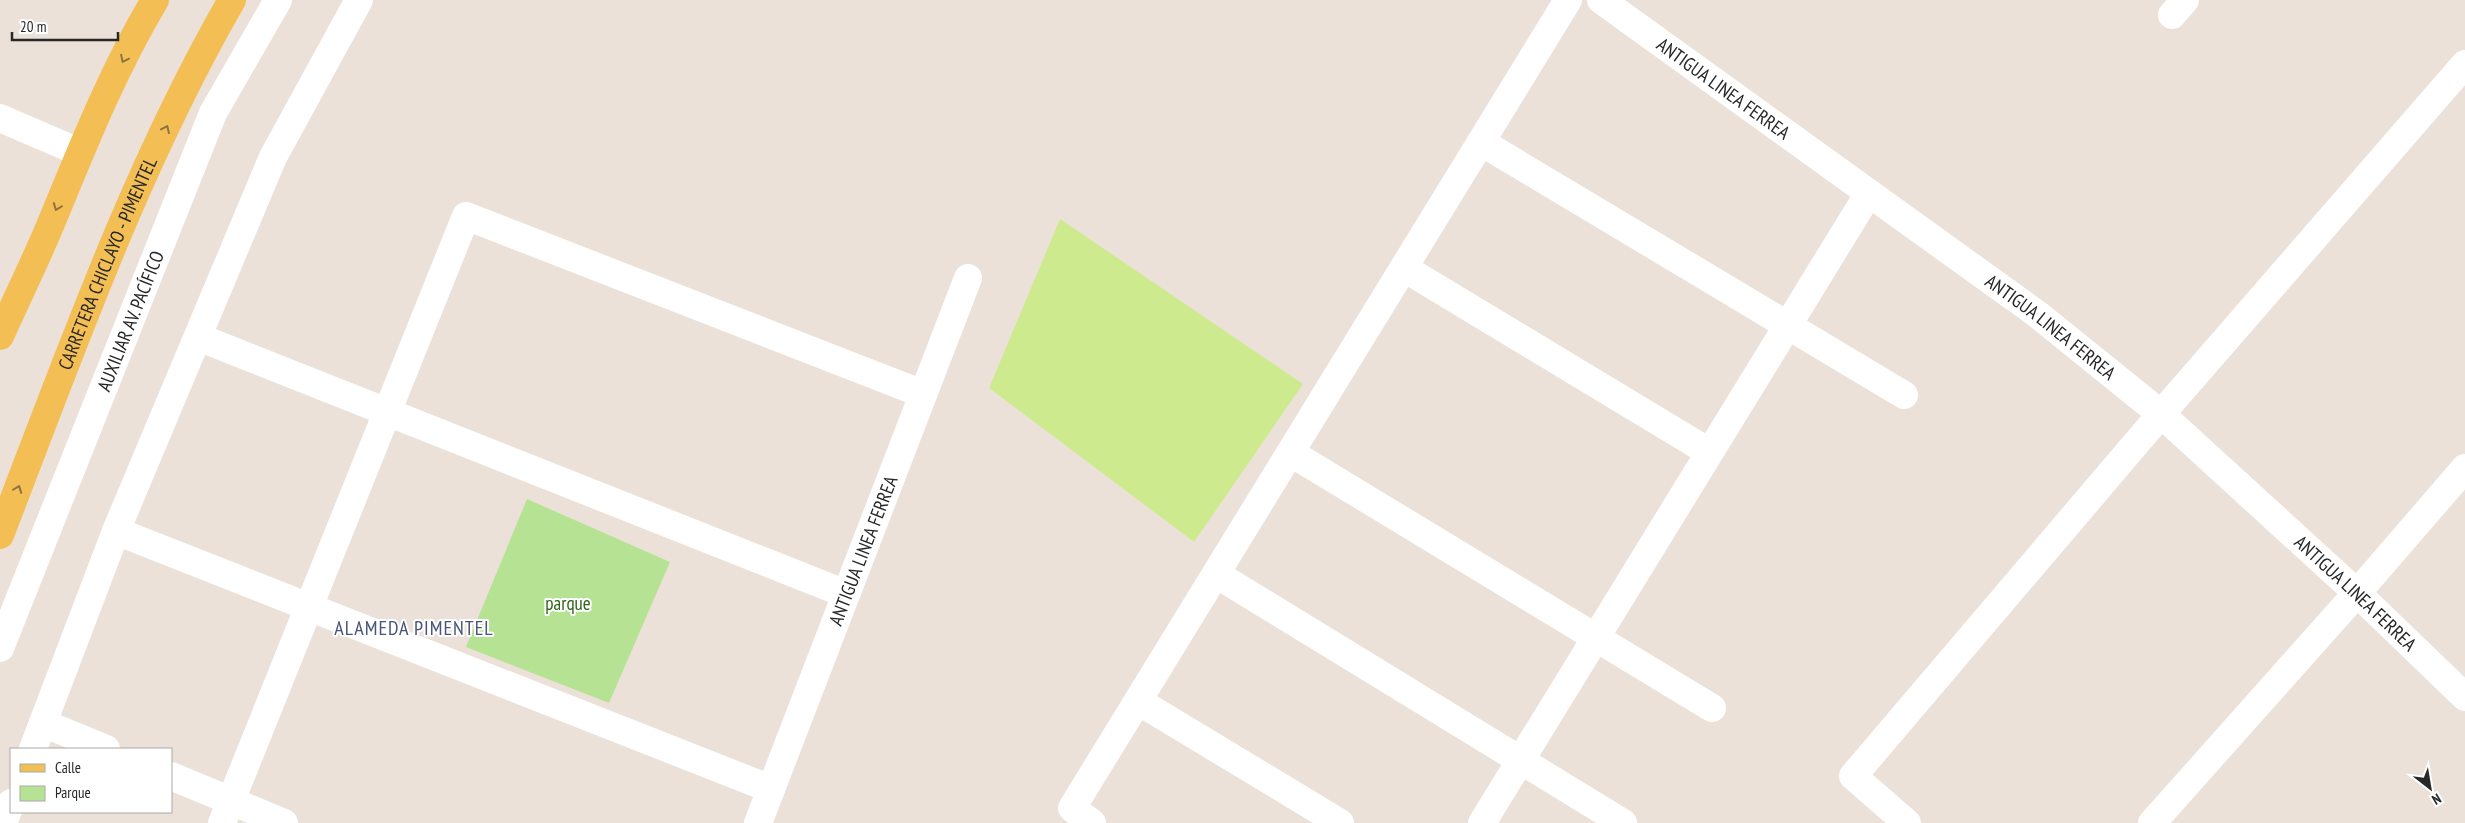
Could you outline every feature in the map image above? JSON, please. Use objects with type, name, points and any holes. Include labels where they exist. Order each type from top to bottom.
[{"type":"main road","points":[[0,336],[52,222],[79,152],[141,23],[155,0]]},
{"type":"main road","name":"CARRETERA CHICLAYO - PIMENTEL","points":[[0,535],[114,241],[199,58],[232,0]]},
{"type":"street","name":"AUXILIAR AV. PACÍFICO","points":[[0,648],[213,113],[278,0]]},
{"type":"street","points":[[33,748],[116,532],[273,156],[359,0]]},
{"type":"street","points":[[1092,823],[1072,808],[1568,0]]},
{"type":"street","name":"ANTIGUA LINEA FERREA","points":[[1601,0],[2037,314],[2161,414],[2357,593],[2465,697]]},
{"type":"street","points":[[1907,823],[1853,776],[2161,414],[2465,64]]},
{"type":"street","points":[[0,118],[79,152]]},
{"type":"street","points":[[1481,142],[1904,395]]},
{"type":"street","points":[[1482,823],[1869,193]]},
{"type":"street","points":[[227,812],[466,216],[923,394]]},
{"type":"street","points":[[1404,268],[1709,452]]},
{"type":"street","name":"ANTIGUA LINEA FERREA","points":[[758,823],[968,278]]},
{"type":"street","points":[[198,337],[846,594]]},
{"type":"street","points":[[1290,453],[1712,708]]},
{"type":"street","points":[[2152,823],[2357,593],[2465,468]]},
{"type":"street","points":[[116,532],[771,789]]},
{"type":"street","points":[[1216,574],[1623,823]]},
{"type":"street","points":[[1138,701],[1340,823]]},
{"type":"street","points":[[43,723],[104,748]]},
{"type":"street","points":[[172,777],[227,812],[284,823]]},
{"type":"street","points":[[3,823],[10,806]]},
{"type":"green space","points":[[1060,219],[1303,384],[1194,542],[989,388]]},
{"type":"green space","name":"parque","points":[[527,499],[670,562],[609,703],[466,647]]},
{"type":"district","name":"ALAMEDA PIMENTEL","points":[[414,628]]}]
